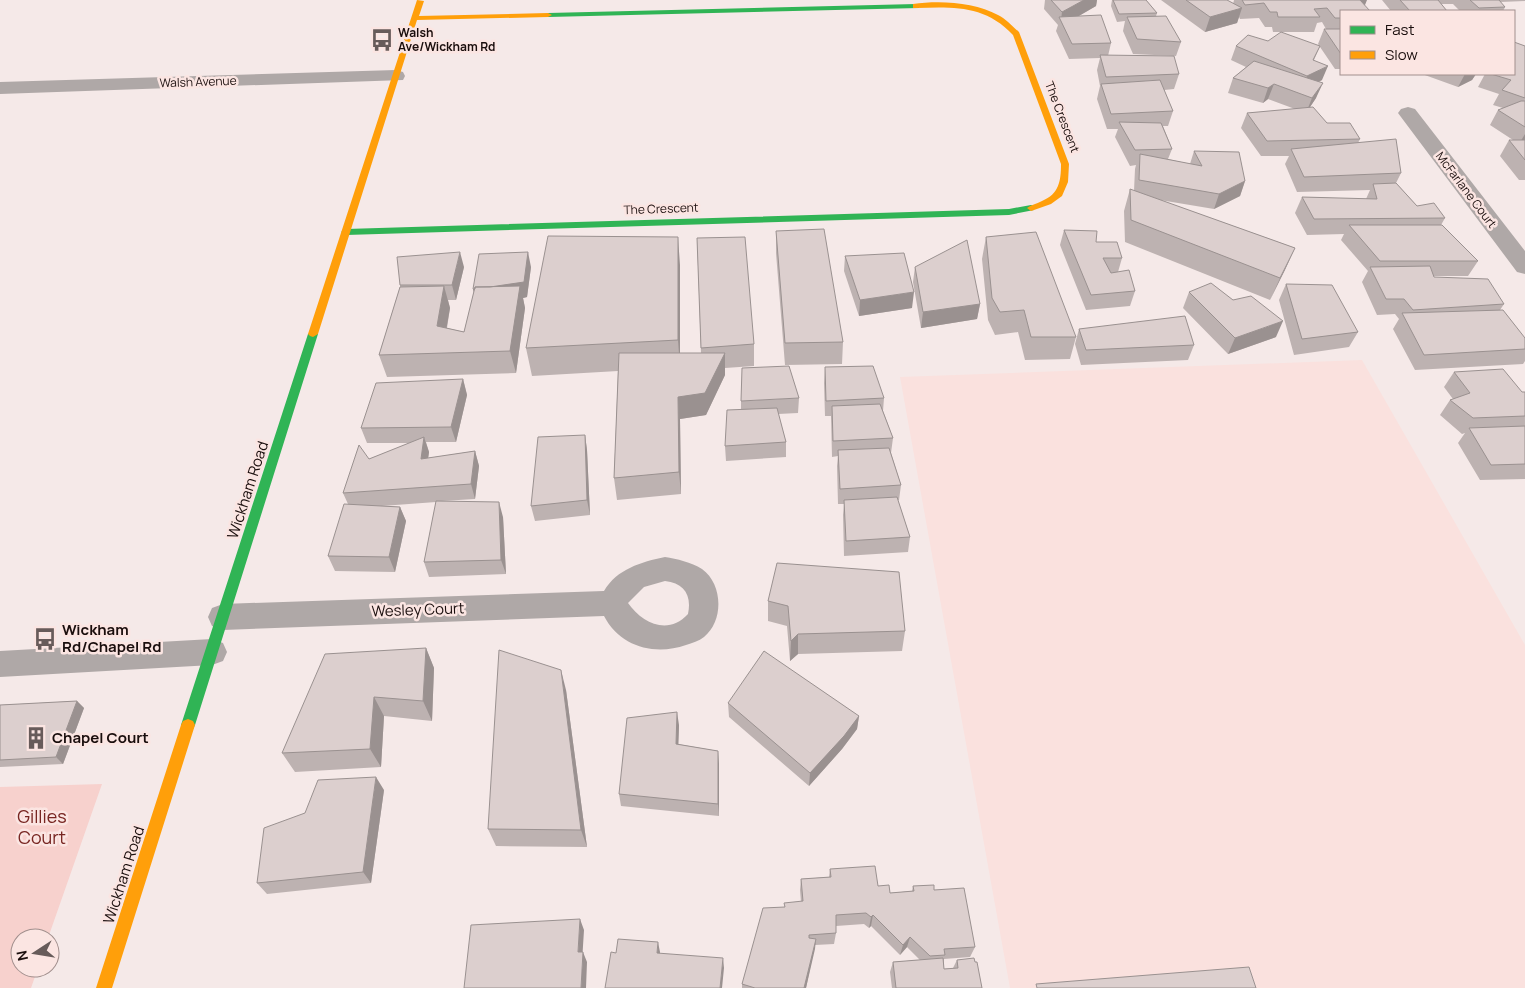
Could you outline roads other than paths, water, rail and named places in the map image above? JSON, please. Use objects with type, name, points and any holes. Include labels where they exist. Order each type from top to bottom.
[{"type":"street","name":"Wickham Road","points":[[104,988],[420,0]]},
{"type":"street","name":"The Crescent","points":[[346,232],[1010,212],[1027,210],[1054,200],[1067,180],[1065,164],[1016,34],[1003,20],[985,10],[974,7],[946,5],[414,18]]},
{"type":"street","name":"Walsh Avenue","points":[[2,91],[396,76]]},
{"type":"street","name":"McFarlane Court","points":[[1408,113],[1525,267]]},
{"type":"street","name":"Wesley Court","points":[[223,617],[612,603]]},
{"type":"street","points":[[0,664],[212,652]]},
{"type":"place","name":"Walsh Ave/Wickham Rd","points":[[382,40]]},
{"type":"place","name":"Wickham Rd/Chapel Rd","points":[[45,639]]},
{"type":"place","name":"Chapel Court","points":[[36,738]]},
{"type":"park label","name":"Gillies Court","points":[[42,828]]}]
